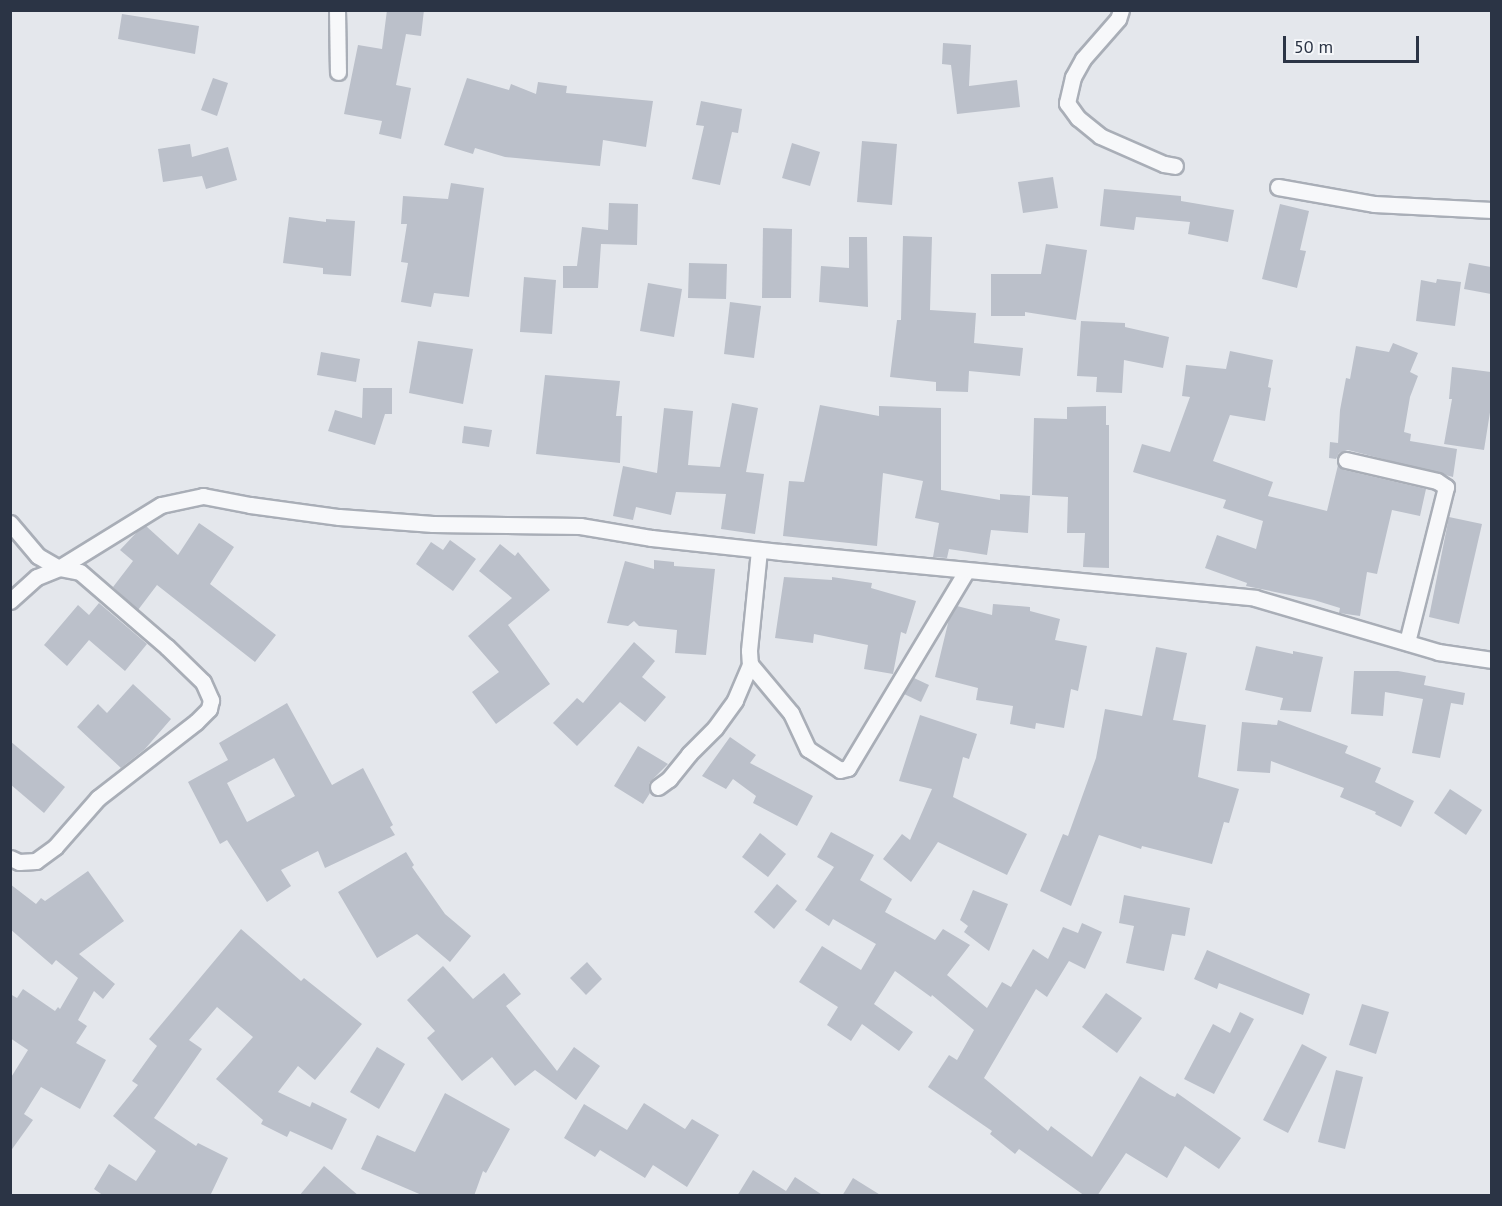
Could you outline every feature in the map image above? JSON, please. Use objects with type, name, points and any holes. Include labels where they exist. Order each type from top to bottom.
[{"type":"street","points":[[336,10],[338,72]]},
{"type":"street","points":[[1121,10],[1118,19],[1083,59],[1072,77],[1067,103],[1078,118],[1101,136],[1164,164],[1175,166]]},
{"type":"street","points":[[1278,187],[1374,204],[1491,210]]},
{"type":"street","points":[[1346,460],[1437,481],[1446,488],[1407,642]]},
{"type":"street","points":[[10,601],[37,577],[58,568],[161,505],[203,496],[339,517],[432,524],[580,526],[652,538],[759,550],[844,556],[966,572],[1255,598],[1438,652],[1491,660]]},
{"type":"street","points":[[10,523],[38,556],[58,568],[80,572],[167,647],[203,682],[212,700],[208,709],[196,722],[98,798],[55,847],[36,861],[19,862],[10,858]]},
{"type":"street","points":[[759,550],[748,651],[750,663],[791,713],[808,749],[834,769],[840,770],[848,768],[966,572]]},
{"type":"street","points":[[658,787],[669,780],[689,754],[715,728],[735,700],[750,663]]},
{"type":"building","points":[[387,10],[424,10],[421,36],[406,34],[396,85],[411,88],[401,139],[379,134],[382,121],[344,114],[358,45],[382,49]]},
{"type":"building","points":[[122,14],[199,26],[195,54],[118,39]]},
{"type":"building","points":[[943,43],[971,45],[969,86],[1017,80],[1020,107],[957,114],[951,65],[942,64]]},
{"type":"building","points":[[213,78],[228,83],[217,116],[201,110]]},
{"type":"building","points":[[467,78],[509,90],[511,84],[536,94],[538,82],[567,86],[566,93],[653,101],[646,147],[603,140],[600,166],[505,157],[475,148],[473,154],[444,145]]},
{"type":"building","points":[[701,101],[742,109],[738,133],[732,132],[720,185],[692,179],[704,126],[696,125]]},
{"type":"building","points":[[862,141],[897,144],[892,205],[857,202]]},
{"type":"building","points":[[792,143],[820,152],[810,186],[782,178]]},
{"type":"building","points":[[190,144],[192,157],[228,147],[237,180],[206,189],[202,176],[163,182],[158,149]]},
{"type":"building","points":[[1053,177],[1058,208],[1023,213],[1018,182]]},
{"type":"building","points":[[451,183],[484,188],[469,297],[434,293],[431,307],[401,302],[408,263],[401,262],[407,224],[401,224],[403,196],[448,199]]},
{"type":"building","points":[[1104,189],[1181,196],[1181,201],[1234,210],[1228,242],[1188,234],[1190,222],[1136,217],[1134,230],[1100,226]]},
{"type":"building","points":[[609,203],[638,204],[637,245],[601,244],[598,288],[563,288],[563,266],[577,266],[582,227],[608,230]]},
{"type":"building","points":[[1280,204],[1309,211],[1300,250],[1306,251],[1297,288],[1262,279]]},
{"type":"building","points":[[289,217],[326,222],[326,219],[355,221],[351,276],[323,274],[323,268],[283,263]]},
{"type":"building","points":[[763,228],[792,229],[791,298],[762,298]]},
{"type":"building","points":[[903,236],[932,237],[930,310],[976,313],[974,343],[1023,348],[1020,376],[969,371],[968,392],[936,391],[936,382],[890,377],[897,320],[901,320]]},
{"type":"building","points":[[849,237],[867,237],[868,307],[819,302],[821,266],[849,268]]},
{"type":"building","points":[[1046,244],[1087,250],[1076,320],[1025,312],[1025,316],[991,316],[991,274],[1041,274]]},
{"type":"building","points":[[689,263],[727,264],[726,299],[688,298]]},
{"type":"building","points":[[1469,263],[1491,267],[1491,294],[1464,289]]},
{"type":"building","points":[[524,277],[556,280],[552,334],[520,332]]},
{"type":"building","points":[[1437,279],[1461,282],[1455,326],[1416,321],[1421,280],[1436,283]]},
{"type":"building","points":[[648,283],[682,289],[674,337],[640,331]]},
{"type":"building","points":[[730,302],[761,306],[754,358],[724,354]]},
{"type":"building","points":[[1081,321],[1125,323],[1125,327],[1169,337],[1163,368],[1124,360],[1122,393],[1096,392],[1097,377],[1077,376]]},
{"type":"building","points":[[418,341],[473,349],[463,404],[409,393]]},
{"type":"building","points":[[1393,343],[1418,353],[1410,372],[1418,376],[1410,397],[1404,432],[1411,434],[1410,441],[1457,449],[1453,477],[1348,450],[1339,453],[1336,459],[1329,458],[1330,442],[1338,443],[1340,410],[1346,378],[1350,379],[1356,346],[1389,352]]},
{"type":"building","points":[[1230,351],[1273,360],[1268,387],[1271,388],[1265,421],[1230,415],[1213,461],[1273,482],[1268,496],[1327,511],[1338,465],[1344,470],[1426,489],[1420,516],[1392,510],[1377,574],[1367,572],[1360,616],[1339,613],[1340,608],[1314,600],[1246,586],[1247,583],[1205,568],[1217,535],[1256,549],[1263,521],[1223,508],[1226,500],[1133,472],[1142,444],[1170,452],[1190,397],[1182,396],[1186,365],[1226,369]]},
{"type":"building","points":[[321,352],[360,359],[356,382],[317,375]]},
{"type":"building","points":[[1452,367],[1491,372],[1491,406],[1484,450],[1444,444],[1452,399],[1449,399]]},
{"type":"building","points":[[545,375],[620,381],[616,416],[622,416],[620,463],[536,454]]},
{"type":"building","points":[[363,388],[392,388],[392,414],[385,414],[375,445],[328,431],[335,410],[362,418]]},
{"type":"building","points":[[732,403],[758,408],[746,472],[764,474],[755,534],[721,529],[726,494],[676,492],[671,515],[636,507],[633,520],[613,516],[623,466],[657,473],[664,408],[693,411],[688,465],[720,467]]},
{"type":"building","points":[[820,405],[879,416],[879,406],[941,408],[941,490],[1000,500],[1000,494],[1030,496],[1028,533],[991,530],[987,555],[949,549],[947,558],[933,557],[939,523],[915,518],[923,481],[883,473],[877,546],[783,536],[789,481],[804,482]]},
{"type":"building","points":[[1106,406],[1106,425],[1109,425],[1109,568],[1083,567],[1085,533],[1067,533],[1068,497],[1032,495],[1034,418],[1067,419],[1067,407]]},
{"type":"building","points":[[464,426],[492,430],[489,447],[462,443]]},
{"type":"building","points":[[1449,517],[1482,524],[1459,624],[1429,617]]},
{"type":"building","points":[[199,523],[234,547],[210,584],[276,635],[255,662],[157,585],[138,610],[113,587],[133,561],[120,550],[137,532],[146,526],[178,555]]},
{"type":"building","points":[[450,540],[476,559],[453,591],[416,564],[431,542],[443,550]]},
{"type":"building","points":[[500,544],[515,556],[518,552],[550,590],[508,625],[550,684],[496,724],[472,692],[499,672],[468,636],[512,598],[479,571]]},
{"type":"building","points":[[654,560],[674,562],[674,566],[715,569],[706,655],[675,653],[677,630],[639,626],[634,621],[628,626],[607,623],[625,561],[654,569]]},
{"type":"building","points":[[784,577],[832,580],[832,577],[872,583],[871,588],[916,601],[906,634],[901,632],[893,674],[864,669],[868,645],[814,634],[813,643],[775,638]]},
{"type":"building","points":[[99,603],[147,644],[125,671],[89,640],[67,666],[44,645],[78,605],[89,615]]},
{"type":"building","points":[[993,604],[1030,607],[1030,611],[1060,619],[1055,640],[1087,646],[1078,691],[1071,689],[1064,728],[1036,723],[1035,729],[1010,724],[1013,706],[976,700],[978,688],[935,677],[949,619],[957,606],[992,615]]},
{"type":"building","points":[[634,642],[655,661],[642,677],[666,697],[645,722],[620,702],[577,746],[553,723],[577,698],[583,703]]},
{"type":"building","points":[[1256,646],[1293,654],[1293,651],[1323,657],[1311,712],[1280,710],[1283,698],[1245,690]]},
{"type":"building","points":[[1156,647],[1187,653],[1173,720],[1206,725],[1198,777],[1239,789],[1229,823],[1224,822],[1212,864],[1142,846],[1141,849],[1099,835],[1071,906],[1040,891],[1063,834],[1068,836],[1096,758],[1105,709],[1142,716]]},
{"type":"building","points":[[1354,671],[1398,671],[1426,676],[1424,685],[1465,693],[1463,705],[1451,703],[1440,758],[1412,753],[1423,699],[1385,692],[1383,716],[1351,714]]},
{"type":"building","points":[[914,678],[929,685],[921,702],[904,694]]},
{"type":"building","points":[[133,684],[171,719],[145,749],[121,768],[77,727],[98,704],[107,713]]},
{"type":"building","points":[[287,703],[332,785],[363,768],[393,825],[390,827],[395,835],[325,868],[318,851],[281,870],[291,886],[267,902],[227,840],[220,844],[188,782],[228,760],[219,743]],"holes":[[[274,758],[295,796],[247,822],[227,783]]]},
{"type":"building","points":[[920,715],[977,734],[969,759],[963,757],[953,797],[1027,834],[1007,875],[938,842],[911,882],[883,859],[902,834],[910,840],[932,789],[899,781]]},
{"type":"building","points":[[1278,720],[1348,746],[1345,753],[1381,768],[1375,782],[1414,801],[1401,827],[1375,814],[1376,812],[1340,797],[1344,788],[1271,761],[1270,773],[1237,771],[1242,722],[1277,725]]},
{"type":"building","points":[[730,737],[756,755],[750,763],[813,796],[797,826],[753,803],[756,796],[733,779],[726,789],[702,776]]},
{"type":"building","points":[[10,741],[65,787],[44,813],[10,784]]},
{"type":"building","points":[[638,746],[668,764],[649,783],[650,793],[643,804],[614,786]]},
{"type":"building","points":[[1450,789],[1482,810],[1466,835],[1434,813]]},
{"type":"building","points":[[831,832],[874,855],[860,880],[892,899],[885,912],[935,940],[943,929],[970,945],[947,975],[987,1008],[1002,982],[1011,987],[1033,949],[1048,959],[1063,927],[1078,933],[1082,923],[1102,932],[1085,969],[1069,961],[1047,997],[1036,989],[984,1078],[1048,1131],[1051,1126],[1092,1157],[1140,1076],[1170,1095],[1175,1097],[1177,1093],[1241,1138],[1219,1169],[1185,1146],[1167,1178],[1126,1153],[1097,1196],[1085,1196],[1019,1149],[1015,1154],[990,1134],[992,1131],[928,1087],[949,1055],[957,1060],[974,1030],[932,995],[931,997],[895,971],[874,1004],[913,1032],[899,1051],[862,1024],[851,1041],[827,1025],[838,1007],[799,982],[822,946],[861,970],[876,944],[833,919],[829,926],[805,910],[834,867],[817,857]]},
{"type":"building","points":[[760,833],[786,854],[768,877],[742,857]]},
{"type":"building","points":[[406,852],[414,865],[412,867],[445,914],[471,936],[450,962],[417,934],[377,958],[338,892]]},
{"type":"building","points":[[88,871],[124,921],[79,954],[115,984],[103,999],[94,991],[78,1020],[87,1026],[76,1043],[106,1060],[80,1109],[41,1087],[24,1114],[33,1120],[10,1152],[10,1079],[28,1050],[10,1038],[10,994],[17,998],[23,989],[55,1011],[58,1007],[60,1009],[78,978],[56,960],[52,965],[10,929],[10,884],[36,904],[41,898],[45,901]]},
{"type":"building","points":[[777,884],[797,901],[774,929],[754,912]]},
{"type":"building","points":[[973,890],[1008,904],[989,951],[964,932],[968,926],[960,920]]},
{"type":"building","points":[[1124,895],[1190,908],[1185,936],[1172,934],[1164,971],[1126,963],[1134,926],[1119,923]]},
{"type":"building","points":[[241,929],[301,981],[304,978],[362,1024],[315,1080],[298,1066],[278,1092],[310,1107],[312,1102],[347,1119],[332,1150],[290,1131],[287,1137],[261,1124],[263,1120],[216,1079],[253,1037],[217,1007],[189,1040],[202,1049],[154,1118],[196,1146],[198,1143],[228,1158],[210,1196],[104,1196],[94,1189],[109,1164],[136,1181],[156,1151],[113,1116],[138,1085],[132,1081],[157,1046],[149,1039]]},
{"type":"building","points":[[1207,950],[1310,994],[1303,1015],[1219,983],[1217,989],[1194,979]]},
{"type":"building","points":[[587,962],[602,979],[586,995],[570,978]]},
{"type":"building","points":[[443,966],[473,999],[504,973],[521,994],[506,1006],[557,1071],[574,1047],[600,1066],[576,1100],[535,1070],[515,1086],[492,1057],[462,1081],[427,1038],[435,1031],[407,1000]]},
{"type":"building","points":[[1106,993],[1142,1018],[1117,1053],[1082,1027]]},
{"type":"building","points":[[1362,1004],[1389,1012],[1376,1054],[1349,1045]]},
{"type":"building","points":[[1240,1012],[1254,1019],[1214,1094],[1184,1079],[1213,1024],[1230,1033]]},
{"type":"building","points":[[1302,1044],[1327,1057],[1288,1133],[1263,1120]]},
{"type":"building","points":[[377,1047],[405,1064],[379,1109],[350,1092]]},
{"type":"building","points":[[1336,1070],[1363,1077],[1345,1149],[1318,1142]]},
{"type":"building","points":[[445,1093],[510,1129],[486,1173],[483,1171],[474,1196],[424,1196],[361,1169],[377,1135],[415,1152]]},
{"type":"building","points":[[644,1103],[685,1129],[692,1119],[719,1135],[687,1187],[653,1165],[645,1178],[600,1150],[595,1157],[564,1138],[584,1104],[627,1130]]},
{"type":"building","points":[[324,1166],[359,1196],[299,1196]]},
{"type":"building","points":[[753,1170],[786,1191],[795,1177],[824,1196],[737,1196]]},
{"type":"building","points":[[853,1178],[882,1196],[842,1196]]}]
